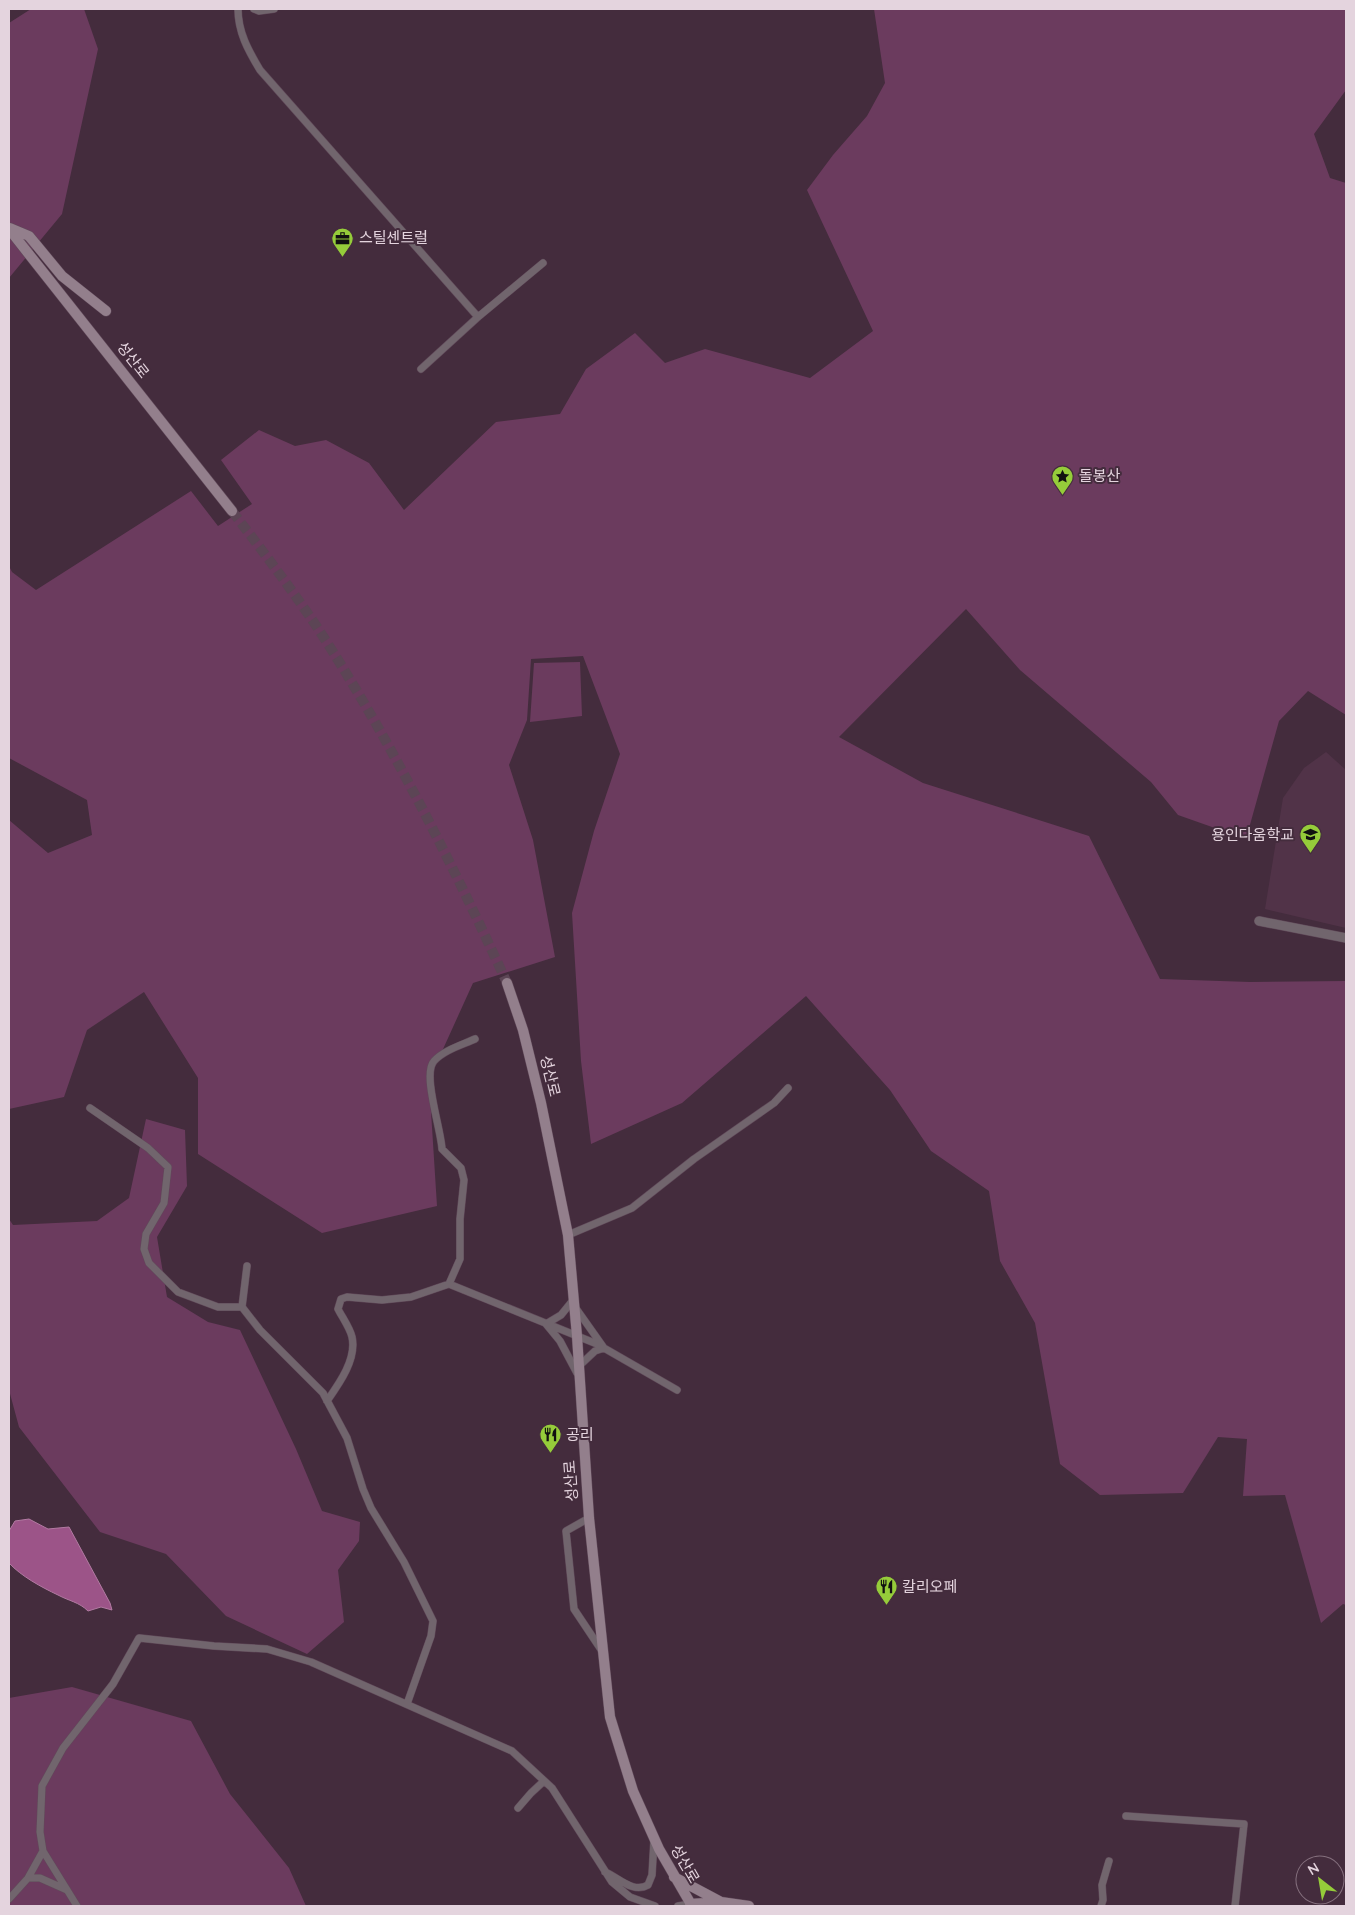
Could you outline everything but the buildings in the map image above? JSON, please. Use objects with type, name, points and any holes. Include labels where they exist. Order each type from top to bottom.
[{"type":"main road","points":[[9,228],[29,236],[62,276],[106,311]]},
{"type":"main road","name":"성산로","points":[[9,228],[232,511]]},
{"type":"main road","name":"성산로","points":[[507,983],[523,1030],[541,1103],[568,1235],[577,1336],[589,1518],[610,1717],[632,1791],[654,1839],[691,1905]]},
{"type":"main road","points":[[674,1876],[728,1904]]},
{"type":"main road","points":[[691,1905],[728,1904],[749,1906]]},
{"type":"street","points":[[238,9],[238,22],[246,48],[260,70],[478,317]]},
{"type":"street","points":[[254,9],[258,11],[274,9]]},
{"type":"street","points":[[421,369],[478,317],[543,263]]},
{"type":"street","points":[[1259,921],[1346,938]]},
{"type":"street","points":[[449,1284],[460,1259],[460,1219],[464,1180],[461,1168],[442,1149],[442,1134],[429,1080],[430,1070],[433,1062],[444,1052],[475,1039]]},
{"type":"street","points":[[568,1235],[632,1208],[694,1159],[774,1103],[788,1088]]},
{"type":"street","points":[[90,1108],[148,1148],[168,1166],[164,1203],[146,1234],[144,1249],[149,1263],[178,1292],[218,1307],[242,1307]]},
{"type":"street","points":[[247,1266],[242,1307],[273,1344],[323,1393],[347,1438],[362,1489],[371,1508],[404,1562],[433,1621],[431,1636],[407,1704]]},
{"type":"street","points":[[327,1401],[338,1385],[346,1367],[352,1345],[352,1335],[338,1309],[341,1299],[347,1297],[382,1300],[411,1297],[449,1284],[604,1348],[677,1390]]},
{"type":"street","points":[[546,1324],[561,1315],[574,1302],[604,1348]]},
{"type":"street","points":[[546,1324],[560,1341],[580,1378]]},
{"type":"street","points":[[579,1366],[595,1351],[604,1348]]},
{"type":"street","points":[[589,1518],[566,1532],[574,1609],[603,1652]]},
{"type":"street","points":[[77,1906],[43,1851],[40,1832],[42,1786],[63,1748],[113,1684],[139,1638],[214,1646],[267,1649],[311,1662],[512,1751],[552,1788],[605,1872],[620,1890],[646,1905],[655,1906]]},
{"type":"street","points":[[518,1808],[544,1781]]},
{"type":"street","points":[[1126,1816],[1244,1824],[1235,1906]]},
{"type":"street","points":[[605,1872],[634,1887],[639,1888],[648,1885],[652,1876],[654,1839]]},
{"type":"street","points":[[9,1899],[28,1878],[43,1851]]},
{"type":"street","points":[[1101,1906],[1103,1900],[1102,1885],[1109,1861]]},
{"type":"street","points":[[28,1878],[40,1878],[66,1890]]},
{"type":"street","points":[[678,1906],[691,1905]]},
{"type":"shaded area","points":[[31,9],[84,9],[98,49],[62,214],[9,278],[9,23]]},
{"type":"shaded area","points":[[874,9],[1346,9],[1346,90],[1314,134],[1330,178],[1346,183],[1346,715],[1308,691],[1279,721],[1246,839],[1178,815],[1151,782],[1020,670],[966,609],[839,737],[923,783],[1089,836],[1160,979],[1250,982],[1346,981],[1346,1605],[1343,1604],[1321,1623],[1285,1495],[1243,1496],[1247,1439],[1218,1437],[1183,1493],[1100,1495],[1060,1464],[1035,1323],[1000,1261],[989,1191],[931,1151],[890,1090],[806,996],[682,1103],[591,1144],[581,1061],[572,913],[594,831],[620,754],[583,656],[531,659],[527,720],[509,765],[533,840],[555,957],[473,983],[429,1080],[437,1206],[322,1233],[198,1154],[198,1078],[144,992],[87,1030],[64,1097],[9,1109],[9,820],[48,853],[92,835],[87,800],[9,758],[9,566],[12,572],[36,590],[191,491],[218,526],[252,504],[221,460],[259,430],[295,446],[326,440],[369,463],[404,510],[496,422],[560,414],[586,369],[635,333],[665,363],[705,349],[810,378],[873,331],[807,190],[833,155],[867,116],[885,83]]},
{"type":"shaded area","points":[[580,662],[582,716],[530,722],[534,663]]},
{"type":"shaded area","name":"용인다움학교","points":[[1326,752],[1346,770],[1346,928],[1265,909],[1283,798],[1304,768]]},
{"type":"shaded area","points":[[146,1119],[185,1130],[187,1186],[157,1237],[167,1297],[208,1322],[240,1330],[296,1449],[322,1511],[360,1522],[359,1541],[338,1570],[344,1622],[307,1654],[226,1616],[166,1554],[100,1532],[19,1427],[9,1390],[9,1219],[13,1225],[97,1221],[129,1198]]},
{"type":"shaded area","points":[[29,1519],[48,1529],[69,1527],[112,1610],[101,1607],[88,1611],[32,1581],[9,1563],[9,1531],[15,1521]]},
{"type":"shaded area","points":[[72,1687],[191,1721],[230,1794],[289,1868],[306,1906],[9,1906],[9,1698]]},
{"type":"tunnel","points":[[232,511],[317,627],[370,713],[442,846],[507,983]]},
{"type":"place","name":"스틸센트럴","points":[[343,257]]},
{"type":"place","name":"돌봉산","points":[[1063,495]]},
{"type":"place","name":"용인다움학교","points":[[1310,854]]},
{"type":"place","name":"공리","points":[[550,1454]]},
{"type":"place","name":"칼리오페","points":[[886,1606]]}]
